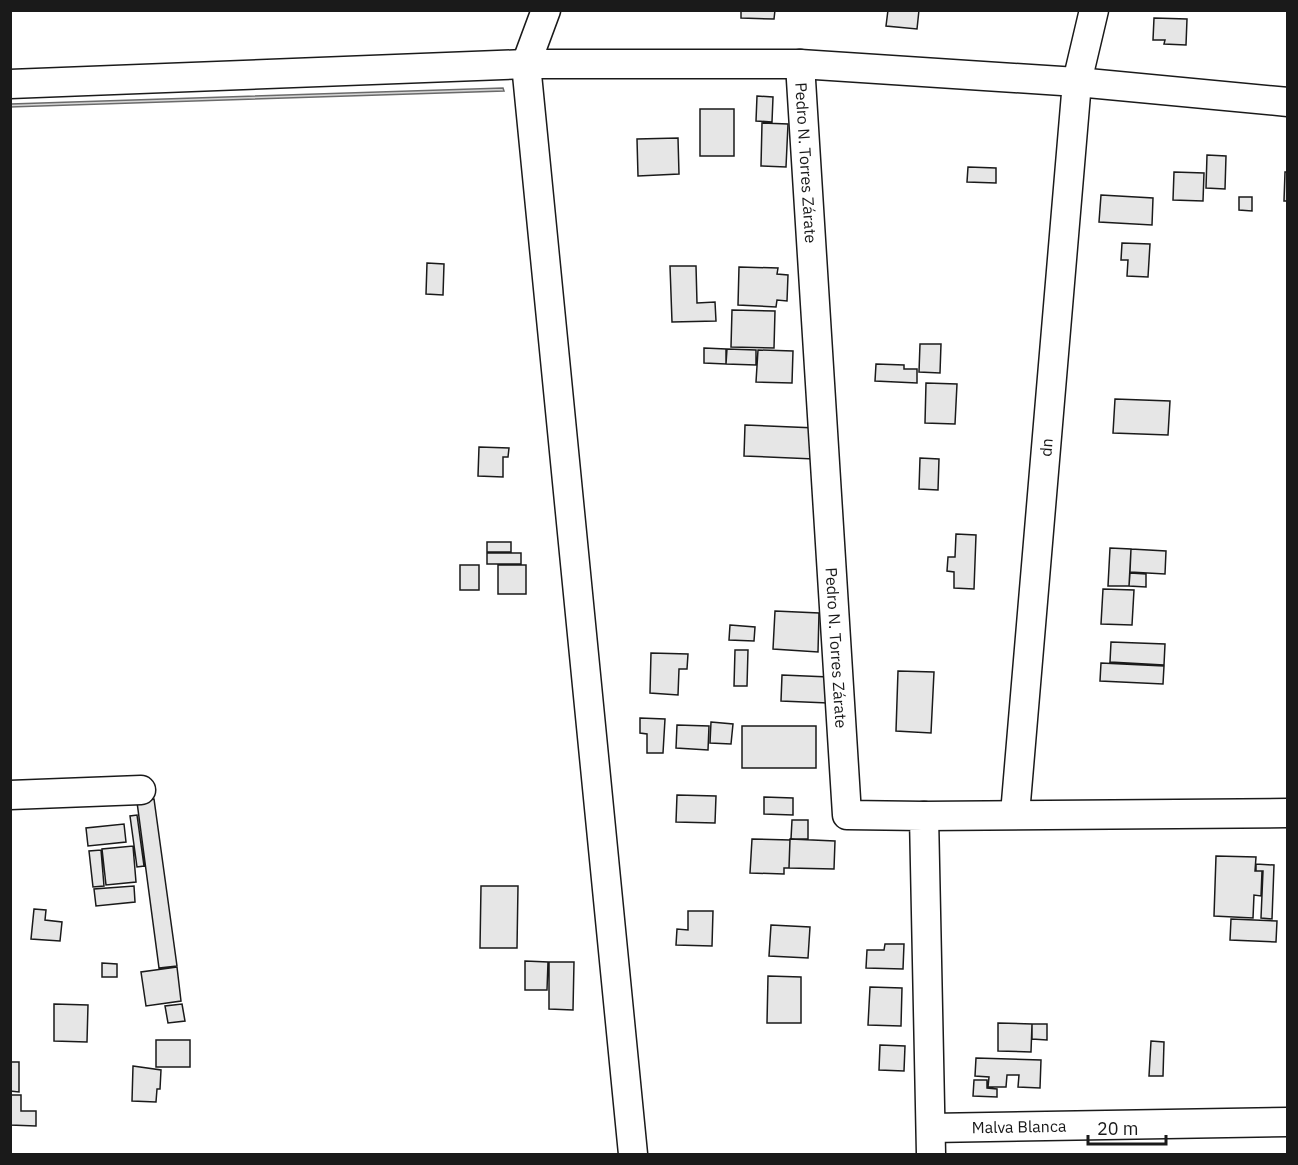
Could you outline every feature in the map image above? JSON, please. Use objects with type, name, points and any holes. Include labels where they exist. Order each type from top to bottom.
[{"type":"street","points":[[546,10],[526,64],[633,1155]]},
{"type":"street","name":"dn","points":[[1015,814],[1077,82],[1094,10]]},
{"type":"street","points":[[10,84],[526,64],[800,64],[1077,82],[1287,102]]},
{"type":"street","name":"Pedro N. Torres Zárate","points":[[800,64],[847,815],[924,816]]},
{"type":"street","points":[[10,795],[141,790]]},
{"type":"street","points":[[931,1141],[924,816],[1287,813]]},
{"type":"street","name":"Malva Blanca","points":[[931,1141],[1287,1122]]},
{"type":"shaded area","points":[[503,88],[504,91],[10,107],[11,104]]},
{"type":"building","points":[[741,10],[775,10],[774,19],[741,18]]},
{"type":"building","points":[[888,10],[919,10],[917,29],[886,26]]},
{"type":"building","points":[[1154,18],[1187,19],[1186,45],[1164,44],[1165,40],[1153,40]]},
{"type":"building","points":[[757,96],[773,97],[772,122],[756,121]]},
{"type":"building","points":[[700,109],[734,109],[734,156],[700,156]]},
{"type":"building","points":[[762,123],[788,124],[786,167],[761,166]]},
{"type":"building","points":[[678,138],[679,174],[638,176],[637,139]]},
{"type":"building","points":[[1207,155],[1226,156],[1225,189],[1206,188]]},
{"type":"building","points":[[968,167],[996,168],[996,183],[967,182]]},
{"type":"building","points":[[1174,172],[1204,173],[1203,201],[1173,200]]},
{"type":"building","points":[[1285,172],[1288,172],[1288,201],[1284,201]]},
{"type":"building","points":[[1101,195],[1153,198],[1152,225],[1099,222]]},
{"type":"building","points":[[1239,197],[1252,197],[1252,211],[1239,210]]},
{"type":"building","points":[[1122,243],[1150,244],[1148,277],[1127,276],[1128,260],[1121,260]]},
{"type":"building","points":[[427,263],[444,264],[443,295],[426,294]]},
{"type":"building","points":[[670,266],[696,266],[697,303],[715,302],[716,321],[672,322]]},
{"type":"building","points":[[739,267],[778,268],[777,274],[788,275],[787,301],[777,300],[776,307],[738,305]]},
{"type":"building","points":[[732,310],[775,311],[774,348],[731,347]]},
{"type":"building","points":[[920,344],[941,344],[940,373],[919,372]]},
{"type":"building","points":[[704,348],[726,349],[726,364],[704,363]]},
{"type":"building","points":[[727,349],[756,350],[756,365],[726,364]]},
{"type":"building","points":[[758,350],[793,351],[792,383],[756,382]]},
{"type":"building","points":[[876,364],[904,365],[904,369],[917,369],[917,383],[875,381]]},
{"type":"building","points":[[926,383],[957,384],[955,424],[925,423]]},
{"type":"building","points":[[1115,399],[1170,401],[1168,435],[1113,433]]},
{"type":"building","points":[[745,425],[816,428],[814,459],[744,456]]},
{"type":"building","points":[[479,447],[509,448],[508,457],[503,457],[503,477],[478,476]]},
{"type":"building","points":[[920,458],[939,459],[938,490],[919,489]]},
{"type":"building","points":[[956,534],[976,535],[974,589],[954,588],[954,572],[947,571],[948,557],[955,557]]},
{"type":"building","points":[[487,542],[511,542],[511,552],[487,552]]},
{"type":"building","points":[[1110,548],[1131,549],[1129,586],[1108,586]]},
{"type":"building","points":[[1131,549],[1166,551],[1165,574],[1130,572]]},
{"type":"building","points":[[487,553],[521,553],[521,564],[487,564]]},
{"type":"building","points":[[460,565],[479,565],[479,590],[460,590]]},
{"type":"building","points":[[498,565],[526,565],[526,594],[498,594]]},
{"type":"building","points":[[1130,573],[1146,574],[1146,587],[1129,586]]},
{"type":"building","points":[[1103,589],[1134,590],[1132,625],[1101,624]]},
{"type":"building","points":[[775,611],[819,613],[818,652],[773,649]]},
{"type":"building","points":[[730,625],[755,627],[754,641],[729,640]]},
{"type":"building","points":[[1111,642],[1165,644],[1164,665],[1110,662]]},
{"type":"building","points":[[735,650],[748,650],[747,686],[734,686]]},
{"type":"building","points":[[651,653],[688,654],[687,669],[679,669],[678,695],[650,693]]},
{"type":"building","points":[[1101,663],[1164,666],[1163,684],[1100,681]]},
{"type":"building","points":[[898,671],[934,672],[931,733],[896,731]]},
{"type":"building","points":[[782,675],[829,677],[828,703],[781,701]]},
{"type":"building","points":[[640,718],[665,719],[663,753],[647,753],[647,734],[640,733]]},
{"type":"building","points":[[711,722],[733,724],[731,744],[710,743]]},
{"type":"building","points":[[677,725],[709,726],[708,750],[676,748]]},
{"type":"building","points":[[742,726],[816,726],[816,768],[742,768]]},
{"type":"building","points":[[677,795],[716,796],[715,823],[676,822]]},
{"type":"building","points":[[764,797],[793,798],[793,815],[764,814]]},
{"type":"building","points":[[154,799],[177,966],[159,968],[137,802]]},
{"type":"building","points":[[137,815],[144,866],[137,867],[130,816]]},
{"type":"building","points":[[792,820],[808,820],[808,839],[791,839]]},
{"type":"building","points":[[124,824],[126,842],[88,846],[86,828]]},
{"type":"building","points":[[752,839],[790,840],[789,868],[784,868],[784,874],[750,873]]},
{"type":"building","points":[[790,839],[835,841],[834,869],[789,868]]},
{"type":"building","points":[[133,846],[136,882],[106,885],[102,849]]},
{"type":"building","points":[[101,850],[104,886],[93,887],[89,851]]},
{"type":"building","points":[[1216,856],[1256,857],[1255,871],[1262,871],[1261,896],[1254,895],[1253,918],[1214,916]]},
{"type":"building","points":[[1256,864],[1274,865],[1272,919],[1261,918],[1263,871],[1256,871]]},
{"type":"building","points":[[134,886],[135,902],[96,906],[94,889]]},
{"type":"building","points":[[481,886],[518,886],[517,948],[480,948]]},
{"type":"building","points":[[34,909],[46,910],[45,920],[62,922],[60,941],[31,939]]},
{"type":"building","points":[[688,911],[713,911],[712,946],[676,945],[677,929],[688,930]]},
{"type":"building","points":[[1231,919],[1277,921],[1276,942],[1230,940]]},
{"type":"building","points":[[771,925],[810,927],[808,958],[769,956]]},
{"type":"building","points":[[885,944],[904,944],[903,969],[866,968],[867,950],[884,950]]},
{"type":"building","points":[[525,961],[548,962],[547,990],[525,990]]},
{"type":"building","points":[[549,962],[574,962],[573,1010],[549,1009]]},
{"type":"building","points":[[102,963],[117,964],[117,977],[102,977]]},
{"type":"building","points":[[177,967],[181,1001],[146,1006],[141,972]]},
{"type":"building","points":[[768,976],[801,977],[801,1023],[767,1023]]},
{"type":"building","points":[[870,987],[902,988],[901,1026],[868,1025]]},
{"type":"building","points":[[54,1004],[88,1005],[87,1042],[54,1041]]},
{"type":"building","points":[[182,1004],[185,1021],[168,1023],[165,1006]]},
{"type":"building","points":[[998,1023],[1032,1024],[1031,1052],[998,1051]]},
{"type":"building","points":[[1032,1024],[1047,1024],[1047,1040],[1032,1039]]},
{"type":"building","points":[[156,1040],[190,1040],[190,1067],[156,1067]]},
{"type":"building","points":[[1151,1041],[1164,1042],[1163,1076],[1149,1076]]},
{"type":"building","points":[[880,1045],[905,1046],[904,1071],[879,1070]]},
{"type":"building","points":[[976,1058],[1041,1060],[1040,1088],[1018,1087],[1019,1075],[1007,1075],[1006,1087],[988,1087],[989,1077],[975,1076]]},
{"type":"building","points":[[10,1062],[19,1062],[19,1092],[10,1091]]},
{"type":"building","points":[[133,1066],[161,1070],[160,1089],[157,1089],[156,1102],[132,1101]]},
{"type":"building","points":[[974,1080],[987,1080],[987,1088],[997,1089],[997,1097],[973,1096]]},
{"type":"building","points":[[10,1095],[21,1095],[21,1111],[36,1111],[36,1126],[10,1125]]}]
